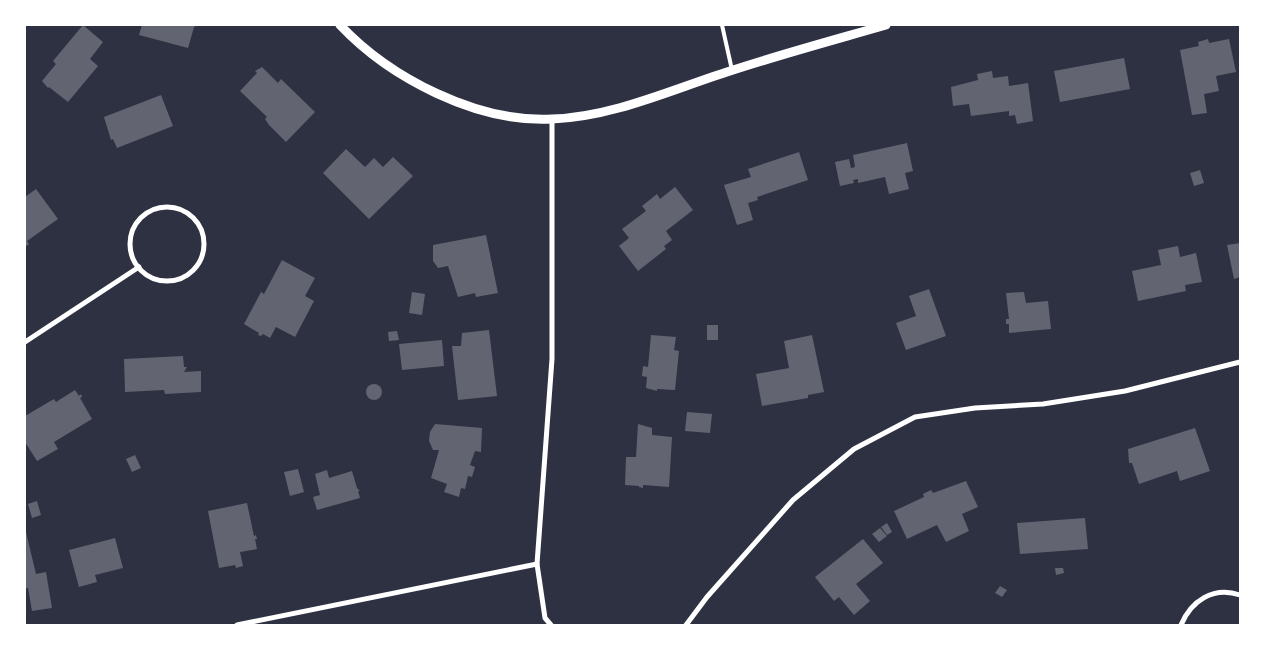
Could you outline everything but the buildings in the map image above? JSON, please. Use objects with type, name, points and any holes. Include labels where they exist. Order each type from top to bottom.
[{"type":"street","points":[[340,25],[384,64],[413,82],[442,96],[510,116],[552,120],[629,105],[732,70],[886,25]]},
{"type":"street","points":[[551,625],[545,618],[537,564],[552,359],[552,120]]},
{"type":"street","points":[[169,207],[181,210],[192,216],[203,237],[200,261],[192,271],[182,278],[171,281],[158,280],[148,276],[139,267],[132,257],[130,245],[132,233],[138,222],[146,214],[157,208],[169,207]]},
{"type":"street","points":[[25,342],[139,267]]},
{"type":"street","points":[[686,625],[707,597],[793,500],[854,449],[915,417],[975,408],[1043,404],[1125,391],[1240,362]]},
{"type":"street","points":[[237,625],[537,564]]},
{"type":"street","points":[[1181,625],[1186,613],[1196,602],[1209,594],[1223,592],[1240,595]]},
{"type":"lane","points":[[722,25],[732,70]]}]
